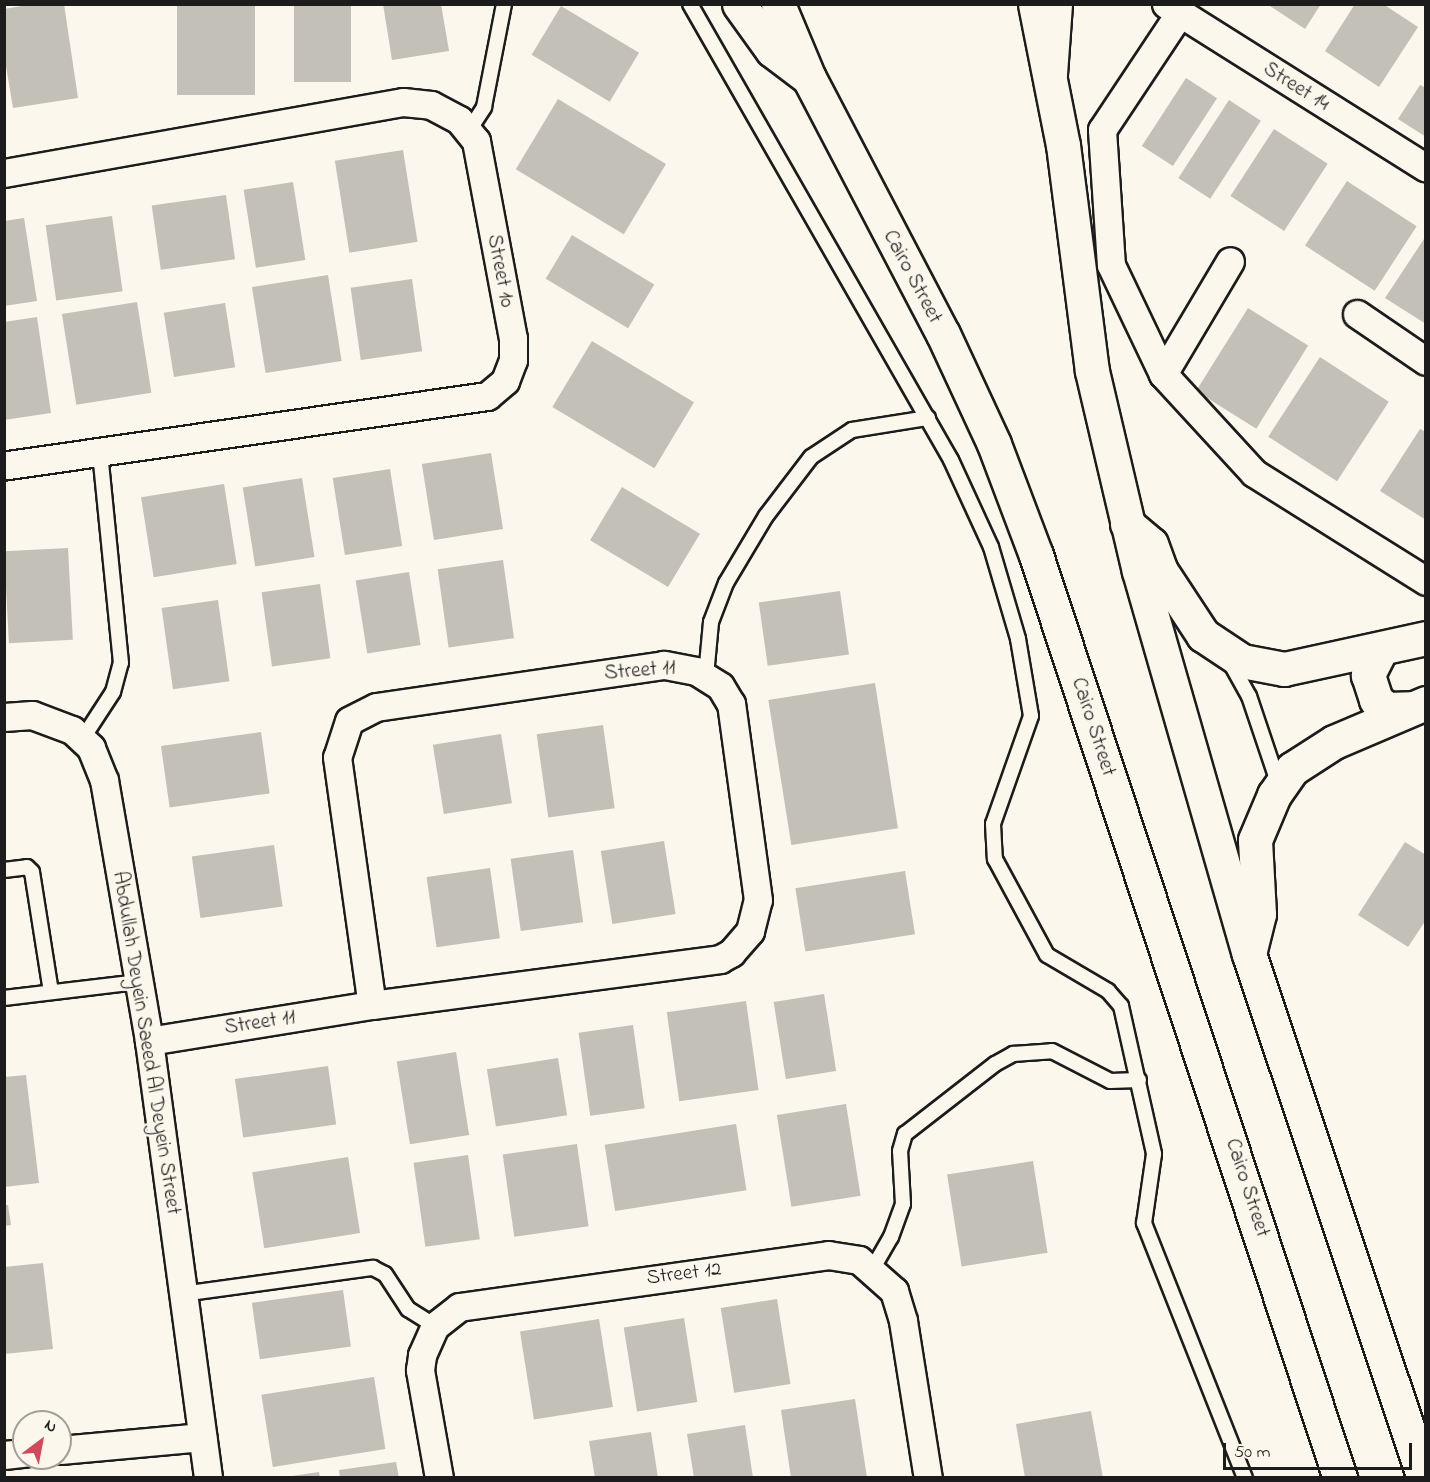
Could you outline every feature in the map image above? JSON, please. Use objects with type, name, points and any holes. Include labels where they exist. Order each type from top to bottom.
[{"type":"main road","points":[[739,4],[772,50],[809,78]]},
{"type":"main road","name":"Cairo Street","points":[[778,4],[809,78],[943,334],[994,444],[1040,567],[1340,1478]]},
{"type":"main road","points":[[1035,4],[1050,74],[1092,371],[1127,524],[1249,954],[1424,1478]]},
{"type":"main road","points":[[1050,74],[1055,4]]},
{"type":"main road","points":[[1127,524],[1151,544],[1187,615],[1223,648],[1242,661],[1284,669],[1380,651],[1425,638]]},
{"type":"main road","points":[[1380,651],[1368,675],[1373,694],[1387,709],[1418,705]]},
{"type":"main road","points":[[1249,954],[1259,914],[1255,840],[1274,795],[1292,769],[1312,756],[1418,705]]},
{"type":"street","name":"Street 14","points":[[1172,9],[1425,168]]},
{"type":"street","points":[[1172,9],[1102,130],[1111,265],[1163,374],[1254,473],[1425,580]]},
{"type":"street","name":"Street 10","points":[[4,172],[404,102],[430,105],[459,120],[476,141],[513,338],[513,360],[505,381],[487,396],[4,466]]},
{"type":"street","points":[[1163,374],[1230,261]]},
{"type":"street","points":[[1357,314],[1425,361]]},
{"type":"street","name":"Street 11","points":[[149,1041],[372,1005],[720,959],[739,946],[754,924],[758,900],[731,704],[720,686],[706,676],[664,665],[376,707],[349,721],[337,757],[372,1005]]},
{"type":"street","name":"Abdullah Deyein Saeed Al Deyein Street","points":[[4,717],[47,718],[83,738],[98,759],[104,780],[149,1041],[208,1478]]},
{"type":"street","name":"Street 12","points":[[435,1326],[459,1307],[498,1298],[828,1255],[873,1268]]},
{"type":"street","points":[[873,1268],[900,1305],[928,1478]]},
{"type":"street","points":[[435,1326],[420,1370],[439,1478]]},
{"type":"street","points":[[72,1449],[202,1437]]},
{"type":"lane","points":[[468,132],[484,107],[504,4]]},
{"type":"lane","points":[[690,4],[928,418],[991,547],[1018,639],[1030,701],[1029,732],[993,824],[995,859],[1047,955],[1108,990],[1121,1006],[1140,1080],[1154,1154],[1144,1224],[1245,1478]]},
{"type":"lane","points":[[706,676],[711,622],[726,583],[765,516],[804,466],[829,442],[852,430],[928,418]]},
{"type":"lane","points":[[83,738],[113,692],[121,663],[100,452]]},
{"type":"lane","points":[[1223,648],[1249,696],[1276,768],[1279,778],[1274,795]]},
{"type":"lane","points":[[4,870],[27,867],[32,872],[51,993]]},
{"type":"lane","points":[[4,998],[139,982]]},
{"type":"lane","points":[[873,1268],[891,1237],[903,1204],[900,1151],[905,1134],[995,1064],[1013,1054],[1052,1052],[1110,1081],[1140,1080]]},
{"type":"lane","points":[[182,1294],[373,1268],[385,1274],[408,1309],[435,1326]]},
{"type":"building","points":[[34,4],[64,4],[78,98],[13,108],[4,54],[4,9]]},
{"type":"building","points":[[177,4],[255,4],[255,95],[177,95]]},
{"type":"building","points":[[294,4],[351,4],[351,82],[294,82]]},
{"type":"building","points":[[383,4],[441,4],[449,51],[392,60]]},
{"type":"building","points":[[1267,4],[1321,4],[1305,29]]},
{"type":"building","points":[[1355,4],[1383,4],[1418,27],[1379,87],[1325,51]]},
{"type":"building","points":[[561,6],[639,53],[610,102],[532,55]]},
{"type":"building","points":[[1186,78],[1217,98],[1173,166],[1142,146]]},
{"type":"building","points":[[1420,85],[1426,88],[1426,137],[1398,119]]},
{"type":"building","points":[[558,99],[666,164],[624,234],[516,169]]},
{"type":"building","points":[[1229,100],[1261,121],[1210,199],[1178,178]]},
{"type":"building","points":[[1274,129],[1328,164],[1284,231],[1230,196]]},
{"type":"building","points":[[403,150],[418,242],[349,253],[335,161]]},
{"type":"building","points":[[1347,181],[1417,226],[1375,291],[1305,246]]},
{"type":"building","points":[[293,182],[305,260],[256,268],[244,190]]},
{"type":"building","points":[[226,195],[235,259],[161,270],[152,205]]},
{"type":"building","points":[[112,216],[123,291],[56,301],[46,225]]},
{"type":"building","points":[[24,218],[37,301],[4,306],[4,221]]},
{"type":"building","points":[[572,235],[654,284],[628,328],[546,279]]},
{"type":"building","points":[[1426,236],[1426,324],[1385,298]]},
{"type":"building","points":[[328,275],[342,361],[266,373],[252,287]]},
{"type":"building","points":[[412,279],[422,351],[361,360],[351,288]]},
{"type":"building","points":[[137,302],[151,393],[76,405],[62,314]]},
{"type":"building","points":[[225,303],[235,367],[174,377],[164,313]]},
{"type":"building","points":[[1248,308],[1308,346],[1256,429],[1196,391]]},
{"type":"building","points":[[37,317],[51,413],[4,420],[4,322]]},
{"type":"building","points":[[592,341],[694,402],[654,468],[552,407]]},
{"type":"building","points":[[1320,357],[1389,402],[1337,481],[1268,437]]},
{"type":"building","points":[[1420,429],[1426,432],[1426,520],[1380,491]]},
{"type":"building","points":[[491,453],[503,529],[434,540],[422,464]]},
{"type":"building","points":[[390,469],[402,546],[345,555],[333,478]]},
{"type":"building","points":[[302,478],[315,557],[255,566],[243,487]]},
{"type":"building","points":[[224,484],[237,564],[154,577],[141,497]]},
{"type":"building","points":[[622,487],[700,534],[668,587],[590,540]]},
{"type":"building","points":[[68,548],[73,640],[9,643],[4,551]]},
{"type":"building","points":[[503,560],[514,638],[449,647],[438,569]]},
{"type":"building","points":[[409,572],[421,645],[367,654],[356,580]]},
{"type":"building","points":[[320,584],[330,658],[272,666],[262,592]]},
{"type":"building","points":[[840,591],[849,654],[768,666],[759,602]]},
{"type":"building","points":[[218,600],[229,681],[173,689],[162,608]]},
{"type":"building","points":[[875,683],[898,828],[791,845],[768,700]]},
{"type":"building","points":[[603,725],[615,808],[548,818],[537,734]]},
{"type":"building","points":[[261,732],[270,793],[170,807],[161,746]]},
{"type":"building","points":[[501,734],[512,803],[444,814],[433,745]]},
{"type":"building","points":[[664,841],[676,914],[612,924],[601,851]]},
{"type":"building","points":[[1405,842],[1426,855],[1426,920],[1408,947],[1358,915]]},
{"type":"building","points":[[274,845],[283,906],[200,918],[192,857]]},
{"type":"building","points":[[573,850],[583,922],[521,931],[511,859]]},
{"type":"building","points":[[490,868],[500,938],[437,947],[427,877]]},
{"type":"building","points":[[905,871],[915,934],[805,952],[795,888]]},
{"type":"building","points":[[824,994],[836,1071],[786,1079],[774,1002]]},
{"type":"building","points":[[746,1001],[759,1090],[679,1101],[667,1012]]},
{"type":"building","points":[[633,1025],[645,1108],[590,1116],[579,1033]]},
{"type":"building","points":[[456,1052],[469,1135],[410,1144],[397,1061]]},
{"type":"building","points":[[558,1058],[567,1115],[496,1127],[487,1069]]},
{"type":"building","points":[[328,1066],[336,1124],[243,1138],[235,1079]]},
{"type":"building","points":[[26,1075],[39,1183],[4,1187],[4,1077]]},
{"type":"building","points":[[846,1104],[861,1196],[791,1207],[777,1115]]},
{"type":"building","points":[[736,1124],[746,1190],[615,1211],[605,1145]]},
{"type":"building","points":[[577,1144],[589,1226],[514,1237],[503,1154]]},
{"type":"building","points":[[468,1155],[480,1239],[425,1247],[414,1163]]},
{"type":"building","points":[[348,1157],[360,1233],[264,1248],[252,1172]]},
{"type":"building","points":[[1033,1161],[1048,1253],[962,1266],[947,1175]]},
{"type":"building","points":[[4,1205],[8,1205],[11,1225],[4,1226]]},
{"type":"building","points":[[43,1263],[53,1349],[4,1354],[4,1267]]},
{"type":"building","points":[[343,1290],[351,1346],[260,1359],[252,1303]]},
{"type":"building","points":[[777,1299],[790,1384],[734,1393],[721,1308]]},
{"type":"building","points":[[684,1318],[697,1402],[637,1411],[624,1328]]},
{"type":"building","points":[[599,1319],[613,1407],[534,1419],[520,1332]]},
{"type":"building","points":[[374,1377],[385,1449],[273,1467],[261,1395]]},
{"type":"building","points":[[855,1399],[867,1478],[791,1478],[781,1410]]},
{"type":"building","points":[[1091,1411],[1103,1478],[1025,1478],[1016,1424]]},
{"type":"building","points":[[745,1425],[753,1478],[694,1478],[687,1434]]},
{"type":"building","points":[[651,1432],[658,1478],[595,1478],[589,1441]]},
{"type":"building","points":[[396,1462],[399,1478],[340,1478],[339,1470]]},
{"type":"building","points":[[319,1472],[320,1478],[292,1478],[292,1476]]}]
